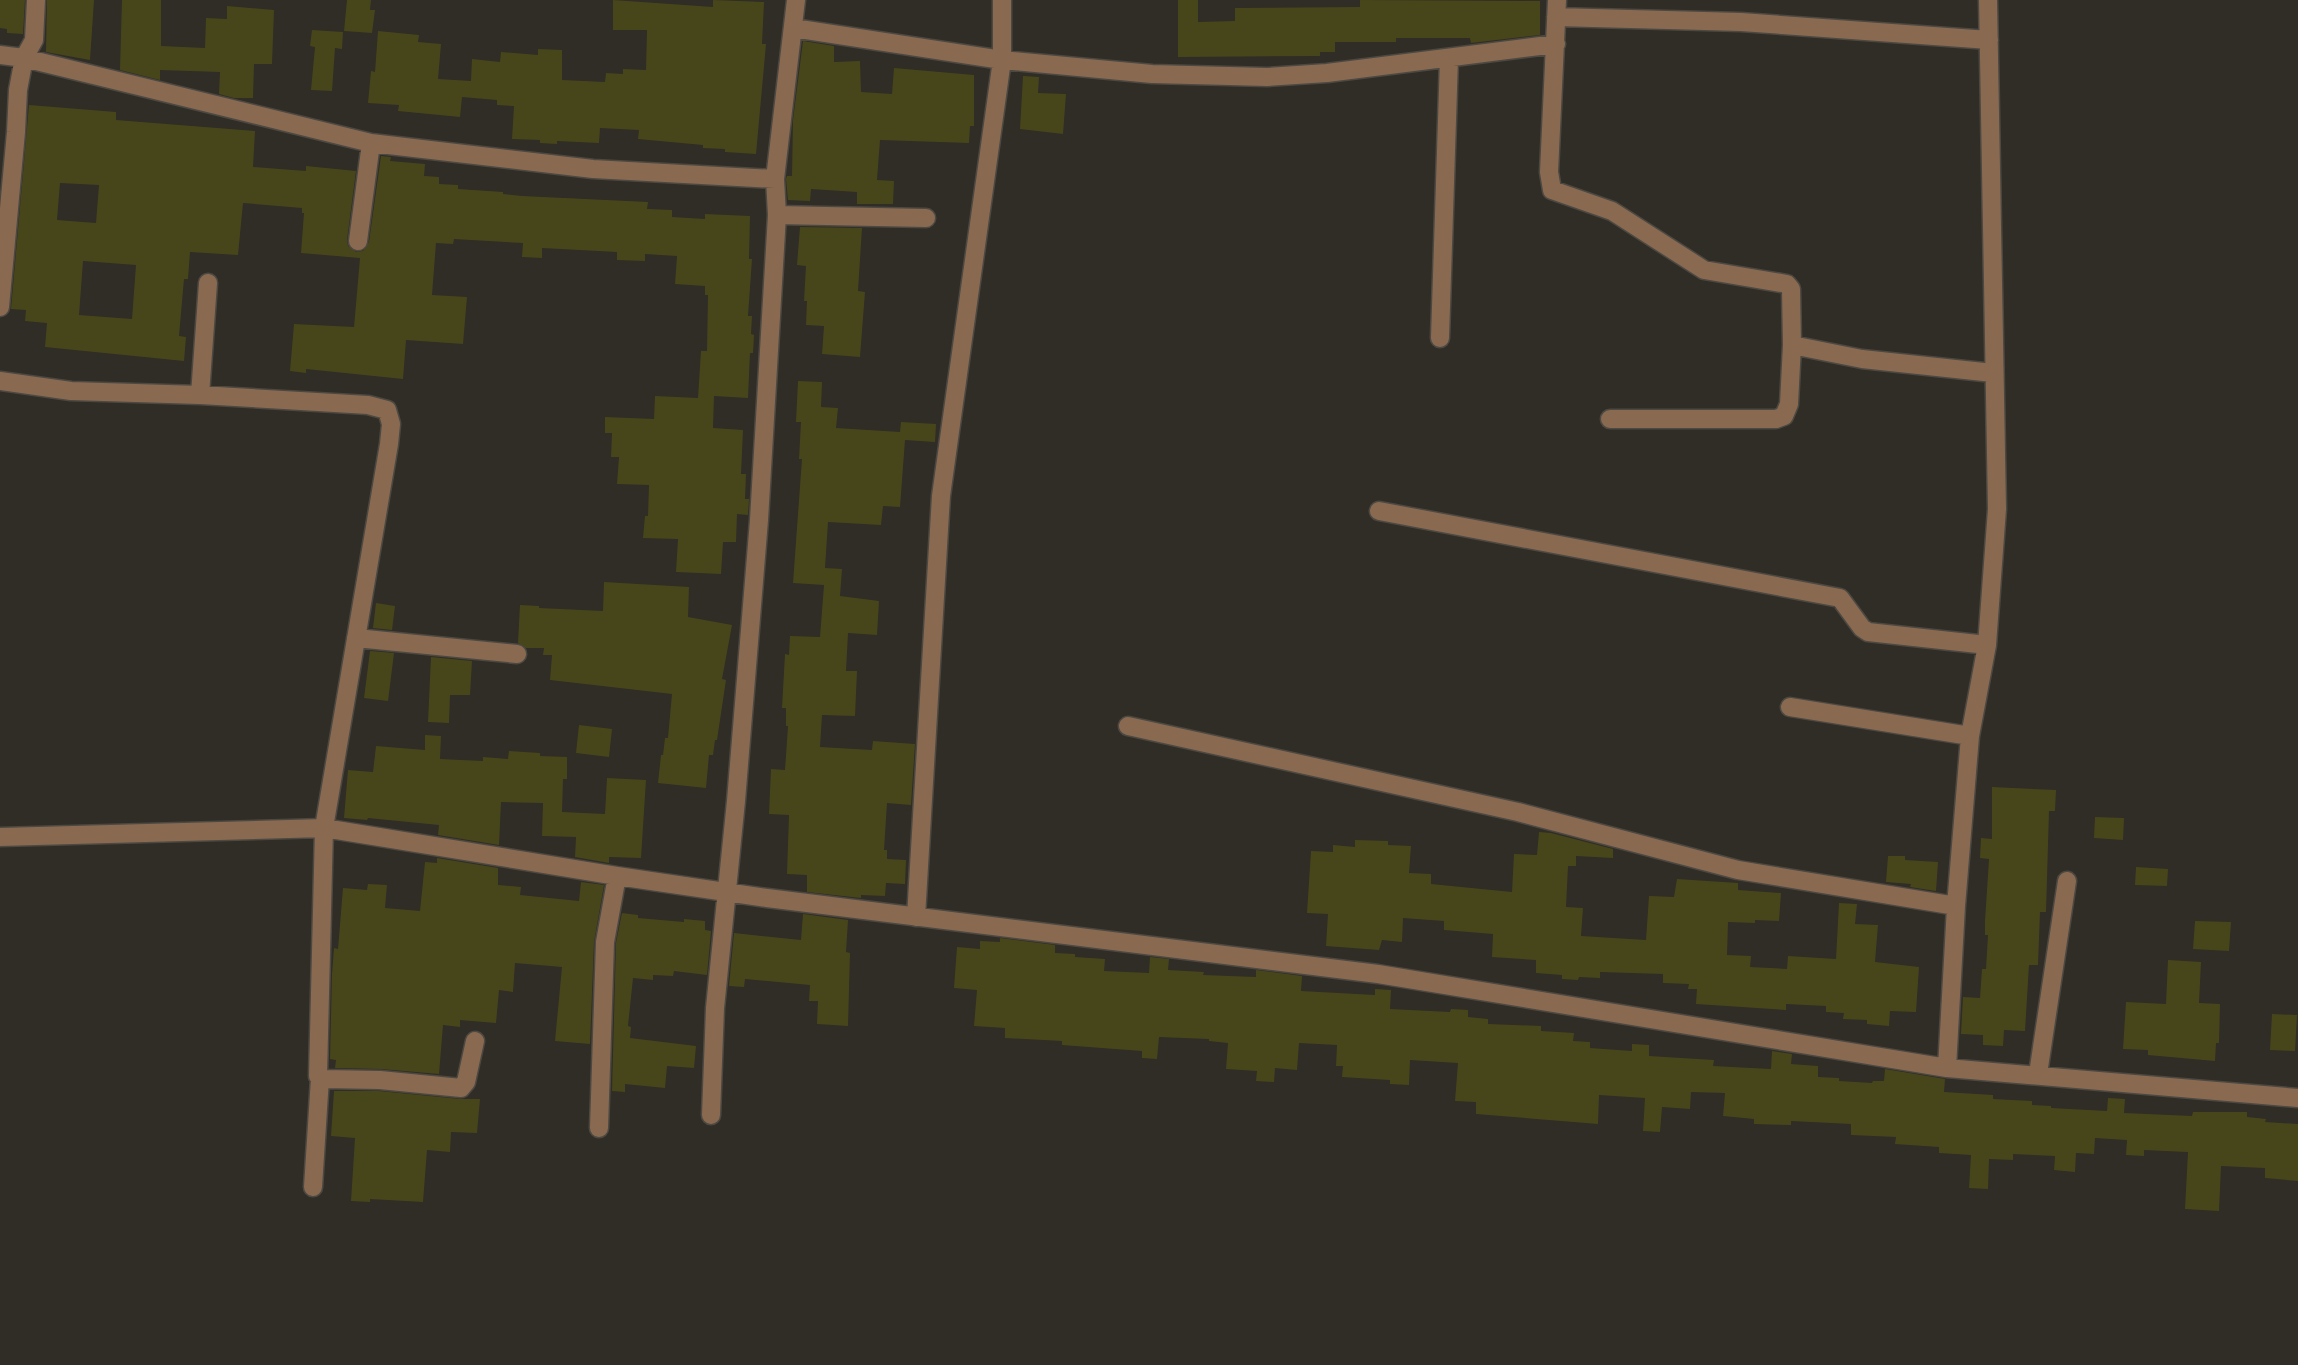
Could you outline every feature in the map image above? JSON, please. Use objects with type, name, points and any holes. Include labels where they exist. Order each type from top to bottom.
[{"type":"street","points":[[0,307],[18,90],[24,58],[34,40],[36,0]]},
{"type":"street","points":[[710,1115],[715,1008],[759,520],[776,215],[775,179],[796,0]]},
{"type":"street","points":[[916,916],[941,496],[1002,60],[1002,0]]},
{"type":"street","points":[[1947,1068],[1956,906],[1970,736],[1987,645],[1997,509],[1988,0]]},
{"type":"street","points":[[1610,419],[1776,419],[1784,416],[1789,404],[1791,289],[1787,285],[1704,270],[1612,211],[1552,190],[1549,172],[1556,8],[1989,40]]},
{"type":"street","points":[[793,28],[1002,60],[1152,74],[1266,77],[1327,73],[1556,44]]},
{"type":"street","points":[[0,55],[24,58],[371,143],[593,169],[775,179]]},
{"type":"street","points":[[1440,338],[1449,58]]},
{"type":"street","points":[[358,241],[371,143]]},
{"type":"street","points":[[776,215],[926,218]]},
{"type":"street","points":[[200,395],[208,283]]},
{"type":"street","points":[[1792,345],[1862,359],[1993,373]]},
{"type":"street","points":[[0,381],[71,391],[368,405],[387,410],[391,424],[389,444],[324,828],[317,1067],[320,1078],[313,1187]]},
{"type":"street","points":[[1380,511],[1840,598],[1861,628],[1868,632],[1987,645]]},
{"type":"street","points":[[356,638],[517,654]]},
{"type":"street","points":[[1790,706],[1970,736]]},
{"type":"street","points":[[1128,726],[1518,812],[1738,870],[1956,906]]},
{"type":"street","points":[[0,837],[324,828],[617,876],[1378,974],[1947,1068],[2298,1098]]},
{"type":"street","points":[[599,1128],[605,942],[617,876]]},
{"type":"street","points":[[2038,1074],[2067,881]]},
{"type":"street","points":[[320,1078],[380,1080],[461,1088],[466,1082],[475,1041]]},
{"type":"building","points":[[0,0],[25,0],[23,34],[7,33],[7,29],[0,28]]},
{"type":"building","points":[[47,0],[94,0],[90,60],[46,52]]},
{"type":"building","points":[[122,0],[161,0],[161,46],[205,48],[206,18],[227,19],[227,6],[274,10],[272,64],[254,64],[253,98],[234,98],[219,94],[220,72],[160,70],[160,80],[120,70]]},
{"type":"building","points":[[347,0],[371,0],[370,10],[375,10],[372,33],[344,31]]},
{"type":"building","points":[[613,0],[713,7],[713,0],[764,2],[762,44],[766,44],[756,154],[725,152],[725,149],[703,148],[703,145],[638,139],[639,130],[600,128],[599,143],[557,141],[557,144],[512,139],[514,106],[497,105],[497,100],[462,97],[460,117],[398,111],[399,105],[368,103],[371,71],[375,72],[378,31],[419,35],[418,42],[441,44],[438,79],[471,81],[472,59],[500,62],[501,52],[538,55],[538,49],[562,50],[562,80],[605,82],[606,73],[623,74],[623,69],[646,70],[647,30],[613,30]]},
{"type":"building","points":[[1178,0],[1198,0],[1198,22],[1235,21],[1235,8],[1360,7],[1360,0],[1540,1],[1540,35],[1471,43],[1470,38],[1396,38],[1396,42],[1335,42],[1335,52],[1320,52],[1320,56],[1178,57]]},
{"type":"building","points":[[312,30],[343,32],[342,49],[335,48],[332,91],[311,90],[315,47],[310,46]]},
{"type":"building","points":[[803,41],[834,46],[834,62],[860,61],[861,92],[892,94],[894,68],[974,75],[974,126],[970,126],[969,143],[880,140],[877,180],[894,181],[893,204],[857,204],[857,192],[811,189],[810,201],[788,200],[786,179],[787,176],[792,176],[793,120]]},
{"type":"building","points":[[1023,76],[1039,77],[1038,93],[1066,94],[1063,134],[1020,129]]},
{"type":"building","points":[[29,105],[116,112],[116,120],[255,131],[253,167],[306,171],[306,166],[356,171],[347,240],[348,246],[356,252],[363,251],[369,242],[381,156],[391,157],[390,161],[425,164],[424,176],[439,177],[439,184],[458,185],[458,189],[522,196],[648,202],[647,209],[672,210],[672,217],[705,219],[705,214],[750,216],[749,259],[752,259],[748,316],[752,316],[751,334],[754,335],[753,353],[750,353],[748,398],[714,396],[713,428],[743,430],[741,474],[746,474],[745,499],[749,499],[748,515],[737,514],[736,542],[723,542],[721,574],[676,572],[678,539],[643,538],[645,516],[648,516],[649,485],[617,484],[619,457],[611,457],[612,433],[605,433],[605,417],[654,419],[655,396],[698,398],[701,351],[707,351],[708,295],[705,295],[705,286],[675,284],[677,256],[645,254],[645,261],[617,260],[617,252],[542,248],[542,258],[522,257],[523,243],[454,239],[453,244],[436,243],[432,295],[467,297],[463,344],[406,340],[403,379],[306,369],[306,373],[290,371],[294,324],[354,327],[360,258],[301,253],[304,213],[302,208],[243,203],[238,255],[190,252],[188,279],[184,279],[179,336],[186,337],[184,361],[45,347],[47,323],[25,321],[26,310],[11,309]],"holes":[[[60,183],[99,185],[96,223],[57,220]],[[83,261],[136,265],[132,319],[79,315]]]},
{"type":"building","points":[[800,227],[862,228],[858,291],[865,292],[860,357],[822,354],[824,326],[806,325],[806,266],[797,265]]},
{"type":"building","points":[[798,381],[822,382],[821,407],[838,408],[836,428],[900,432],[901,422],[936,424],[935,442],[905,440],[900,507],[883,506],[881,525],[828,522],[825,568],[842,569],[840,596],[879,601],[877,635],[848,633],[846,671],[857,671],[855,716],[822,715],[820,747],[872,750],[873,741],[915,744],[911,805],[887,803],[884,850],[887,850],[887,859],[906,860],[905,884],[886,883],[885,896],[861,895],[861,898],[807,892],[807,875],[787,874],[789,815],[769,814],[771,769],[785,770],[788,726],[786,708],[782,708],[785,654],[789,655],[790,636],[820,637],[824,585],[793,583],[802,459],[799,459],[801,422],[796,422]]},
{"type":"building","points":[[604,582],[689,587],[688,617],[732,625],[722,679],[726,680],[717,740],[713,755],[709,755],[706,788],[658,783],[661,755],[665,738],[668,738],[672,694],[550,680],[552,655],[543,655],[544,648],[526,648],[518,643],[520,605],[603,611]]},
{"type":"building","points":[[376,603],[395,606],[392,630],[373,628]]},
{"type":"building","points":[[370,651],[394,653],[388,701],[364,698]]},
{"type":"building","points":[[431,657],[472,661],[470,695],[450,695],[449,723],[428,722]]},
{"type":"building","points":[[579,725],[612,729],[609,757],[576,753]]},
{"type":"building","points":[[425,735],[441,736],[440,759],[508,759],[509,751],[567,757],[562,812],[605,814],[607,778],[646,780],[641,858],[609,857],[609,863],[575,857],[576,837],[542,836],[543,803],[501,802],[499,845],[438,835],[439,825],[344,818],[348,770],[373,772],[376,746],[425,750]]},
{"type":"building","points":[[1992,787],[2056,790],[2055,811],[2049,811],[2046,912],[2040,912],[2038,965],[2029,965],[2025,1031],[2004,1030],[2003,1046],[1983,1045],[1983,1035],[1961,1034],[1963,997],[1980,998],[1982,969],[1986,969],[1988,935],[1985,935],[1985,921],[1989,859],[1980,858],[1981,838],[1992,839]]},
{"type":"building","points":[[2095,817],[2124,818],[2123,840],[2094,838]]},
{"type":"building","points":[[1539,832],[1613,849],[1613,858],[1576,856],[1576,866],[1568,866],[1566,907],[1583,908],[1581,936],[1646,940],[1649,896],[1674,897],[1677,879],[1738,883],[1738,890],[1781,893],[1779,921],[1728,922],[1727,955],[1751,956],[1750,967],[1787,969],[1788,956],[1836,959],[1839,903],[1857,904],[1855,924],[1878,925],[1875,962],[1919,967],[1916,1012],[1890,1011],[1889,1026],[1867,1024],[1867,1020],[1843,1019],[1844,1013],[1826,1012],[1826,1006],[1786,1004],[1786,1010],[1696,1004],[1697,989],[1688,989],[1689,984],[1663,983],[1663,974],[1600,972],[1600,978],[1562,979],[1562,975],[1536,973],[1536,960],[1492,957],[1493,934],[1444,930],[1444,921],[1403,918],[1402,942],[1382,940],[1379,950],[1326,946],[1328,914],[1307,913],[1311,851],[1333,852],[1333,845],[1355,847],[1355,840],[1388,841],[1388,845],[1411,846],[1409,873],[1431,874],[1431,884],[1512,892],[1514,854],[1537,855]]},
{"type":"building","points":[[1888,856],[1938,862],[1936,891],[1910,887],[1911,884],[1886,882]]},
{"type":"building","points":[[437,858],[498,868],[498,885],[521,887],[520,895],[579,901],[581,882],[604,885],[594,942],[590,1044],[555,1041],[562,967],[515,963],[513,992],[499,990],[496,1023],[460,1020],[460,1027],[443,1025],[439,1074],[335,1068],[336,1060],[330,1059],[332,974],[334,948],[338,949],[343,888],[367,890],[368,884],[387,885],[385,908],[420,911],[425,862],[437,863]]},
{"type":"building","points":[[2136,867],[2168,869],[2167,886],[2135,885]]},
{"type":"building","points":[[622,913],[638,915],[638,918],[705,921],[705,930],[711,931],[707,975],[674,971],[673,976],[653,975],[653,980],[633,978],[628,1026],[631,1027],[630,1038],[696,1046],[694,1068],[667,1066],[665,1088],[625,1084],[625,1092],[612,1091],[616,943]]},
{"type":"building","points":[[803,914],[848,920],[848,1026],[817,1024],[818,1001],[809,1001],[810,985],[745,979],[744,987],[729,986],[734,933],[801,940]]},
{"type":"building","points":[[2195,921],[2231,922],[2229,951],[2193,949]]},
{"type":"building","points":[[1000,938],[1055,945],[1055,953],[1075,954],[1075,957],[1105,959],[1104,971],[1149,973],[1150,957],[1169,959],[1168,970],[1204,972],[1203,975],[1256,977],[1256,970],[1302,976],[1301,991],[1375,995],[1375,989],[1391,990],[1390,1009],[1450,1012],[1451,1009],[1468,1010],[1468,1017],[1488,1019],[1488,1024],[1541,1026],[1541,1031],[1574,1033],[1573,1041],[1590,1042],[1590,1048],[1632,1051],[1632,1044],[1649,1045],[1649,1056],[1714,1060],[1713,1066],[1771,1069],[1772,1051],[1792,1054],[1791,1064],[1818,1066],[1818,1077],[1839,1078],[1839,1081],[1884,1081],[1885,1069],[1945,1079],[1944,1092],[1993,1095],[1993,1099],[2032,1101],[2032,1105],[2051,1108],[2107,1111],[2108,1098],[2125,1099],[2124,1113],[2192,1116],[2193,1112],[2247,1112],[2247,1117],[2266,1119],[2265,1122],[2298,1124],[2298,1181],[2265,1178],[2265,1168],[2221,1166],[2219,1211],[2185,1209],[2188,1152],[2144,1150],[2144,1156],[2126,1155],[2127,1140],[2095,1138],[2094,1154],[2076,1153],[2075,1172],[2054,1170],[2055,1156],[2013,1154],[2013,1160],[1989,1159],[1988,1189],[1969,1188],[1971,1155],[1939,1153],[1939,1147],[1895,1144],[1896,1137],[1851,1135],[1851,1124],[1791,1121],[1791,1125],[1754,1124],[1754,1119],[1723,1116],[1725,1093],[1691,1092],[1690,1109],[1662,1107],[1660,1132],[1643,1131],[1645,1098],[1599,1095],[1598,1124],[1476,1114],[1476,1102],[1455,1101],[1458,1063],[1410,1060],[1409,1085],[1390,1084],[1390,1080],[1342,1077],[1343,1066],[1336,1066],[1337,1045],[1299,1043],[1297,1070],[1275,1068],[1274,1082],[1256,1081],[1257,1071],[1226,1069],[1228,1043],[1209,1039],[1159,1037],[1157,1059],[1142,1058],[1142,1051],[1062,1045],[1062,1041],[1005,1038],[1005,1028],[974,1026],[977,990],[954,988],[957,947],[980,949],[980,941],[1000,942]]},
{"type":"building","points":[[2168,960],[2201,962],[2199,1003],[2220,1004],[2219,1043],[2216,1043],[2215,1061],[2148,1055],[2148,1050],[2123,1049],[2126,1002],[2166,1004]]},
{"type":"building","points":[[2272,1014],[2297,1015],[2295,1051],[2270,1050]]},
{"type":"building","points":[[334,1091],[379,1091],[480,1099],[477,1133],[451,1132],[450,1152],[427,1150],[423,1202],[370,1199],[370,1202],[351,1201],[355,1138],[331,1136]]}]
